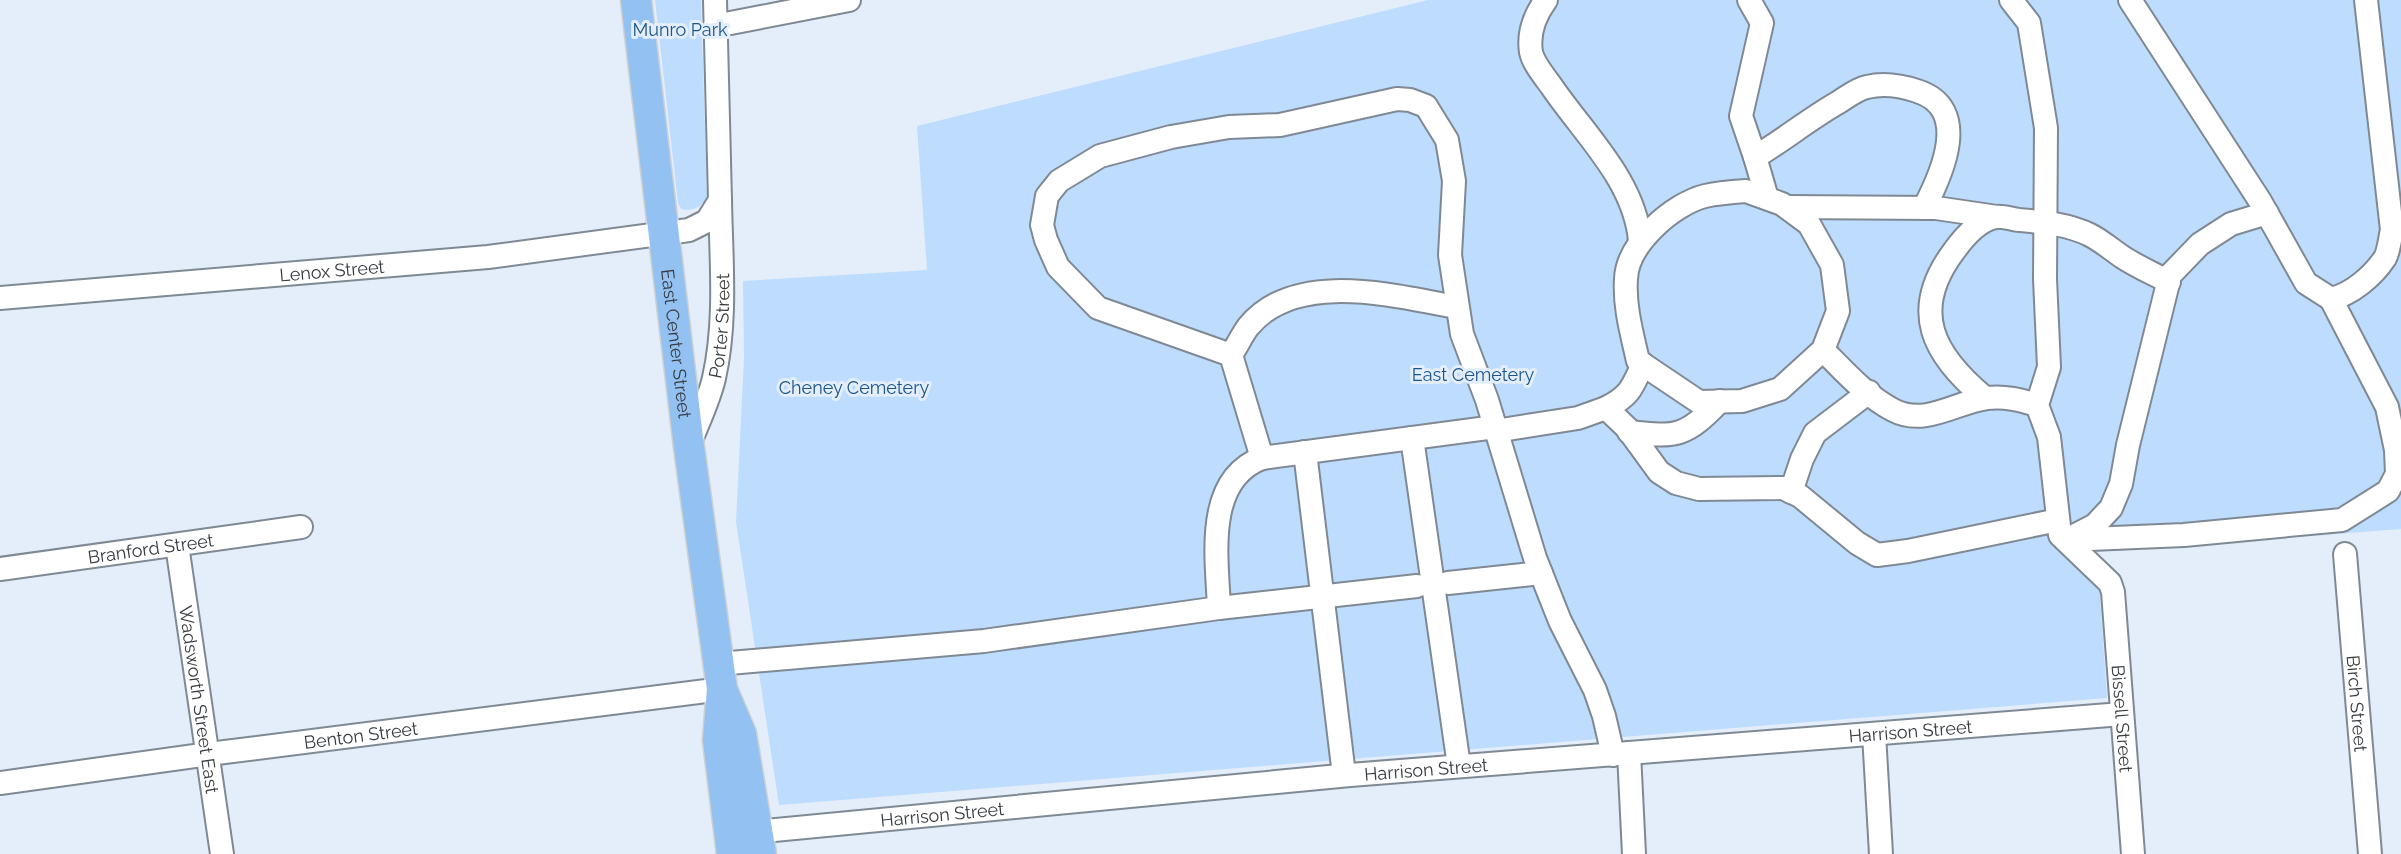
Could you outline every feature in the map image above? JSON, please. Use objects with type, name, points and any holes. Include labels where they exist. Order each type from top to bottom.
[{"type":"main road","name":"East Center Street","points":[[636,0],[688,447],[720,677],[718,740],[745,843]]},
{"type":"street","name":"Porter Street","points":[[688,447],[713,381],[722,322],[714,0]]},
{"type":"street","points":[[715,26],[849,0]]},
{"type":"street","points":[[1545,0],[1535,16],[1530,37],[1531,54],[1568,111],[1613,170],[1639,225],[1640,241]]},
{"type":"street","points":[[1749,0],[1762,23],[1741,116],[1755,157],[1777,202]]},
{"type":"street","points":[[2012,0],[2029,23],[2046,128],[2045,279],[2049,367],[2037,405],[2049,437],[2062,530]]},
{"type":"street","points":[[2062,530],[2184,535],[2342,520],[2388,491],[2397,474],[2396,450],[2387,407],[2371,370],[2331,299],[2306,283],[2266,213],[2130,0]]},
{"type":"street","points":[[2331,299],[2364,282],[2386,257],[2392,230],[2366,0]]},
{"type":"street","points":[[1755,157],[1809,118],[1867,87],[1902,86],[1925,94],[1941,105],[1948,123],[1948,145],[1942,169],[1924,208]]},
{"type":"street","points":[[1231,355],[1098,308],[1058,267],[1042,225],[1047,196],[1059,181],[1100,156],[1171,137],[1229,127],[1280,125],[1397,99],[1410,100],[1426,106],[1447,140],[1453,164],[1450,255],[1456,307],[1471,363],[1482,385],[1541,573],[1564,630],[1594,690],[1621,754],[1634,854]]},
{"type":"street","points":[[1746,191],[1777,202],[1809,224],[1832,265],[1838,311],[1823,350],[1779,389],[1742,401],[1699,402],[1638,361],[1629,322],[1625,277],[1640,241],[1665,216],[1703,196],[1746,191]]},
{"type":"street","points":[[664,235],[689,230],[707,221],[720,200]]},
{"type":"street","points":[[1777,202],[1924,208],[2047,222],[2090,235],[2125,259],[2169,282]]},
{"type":"street","points":[[1606,408],[1629,432],[1659,472],[1676,483],[1699,489],[1783,488],[1800,496],[1857,543],[1877,555],[2096,525],[2111,508],[2121,484],[2127,445],[2170,275],[2200,244],[2231,224],[2266,213]]},
{"type":"street","points":[[1985,398],[1968,384],[1940,351],[1929,316],[1929,300],[1945,262],[1958,245],[1981,223],[1997,217]]},
{"type":"street","name":"Lenox Street","points":[[0,298],[488,257],[664,235]]},
{"type":"street","points":[[1262,458],[1231,355],[1249,326],[1267,311],[1299,297],[1327,291],[1350,290],[1456,307]]},
{"type":"street","points":[[1823,350],[1869,392],[1894,411],[1926,416],[1985,398],[2012,397],[2037,405]]},
{"type":"street","points":[[1219,608],[1219,519],[1225,491],[1234,475],[1247,464],[1262,458],[1305,452],[1578,418],[1622,400],[1633,389],[1643,364]]},
{"type":"street","points":[[1791,492],[1802,459],[1815,433],[1869,392]]},
{"type":"street","points":[[1629,432],[1678,434],[1692,428],[1720,401]]},
{"type":"street","points":[[1412,438],[1459,766]]},
{"type":"street","points":[[1305,452],[1344,776]]},
{"type":"street","name":"Branford Street","points":[[0,569],[301,527]]},
{"type":"street","name":"Bissell Street","points":[[2062,530],[2110,583],[2115,605],[2133,854]]},
{"type":"street","name":"Wadsworth Street East","points":[[177,545],[222,854]]},
{"type":"street","name":"Birch Street","points":[[2344,554],[2370,854]]},
{"type":"street","points":[[1448,583],[1541,573]]},
{"type":"street","name":"Benton Street","points":[[0,783],[720,677],[1219,608],[1418,586]]},
{"type":"street","name":"Harrison Street","points":[[745,843],[1344,776],[2122,714]]},
{"type":"street","points":[[1874,734],[1881,854]]},
{"type":"green space","name":"Munro Park","points":[[655,0],[701,0],[707,196],[700,206],[689,210],[681,209],[678,203]]},
{"type":"green space","name":"East Cemetery","points":[[1428,0],[2401,0],[2401,529],[2097,552],[2107,698],[779,805],[736,522],[744,358],[743,281],[927,270],[917,126]]},
{"type":"park label","name":"Cheney Cemetery","points":[[854,387]]}]
